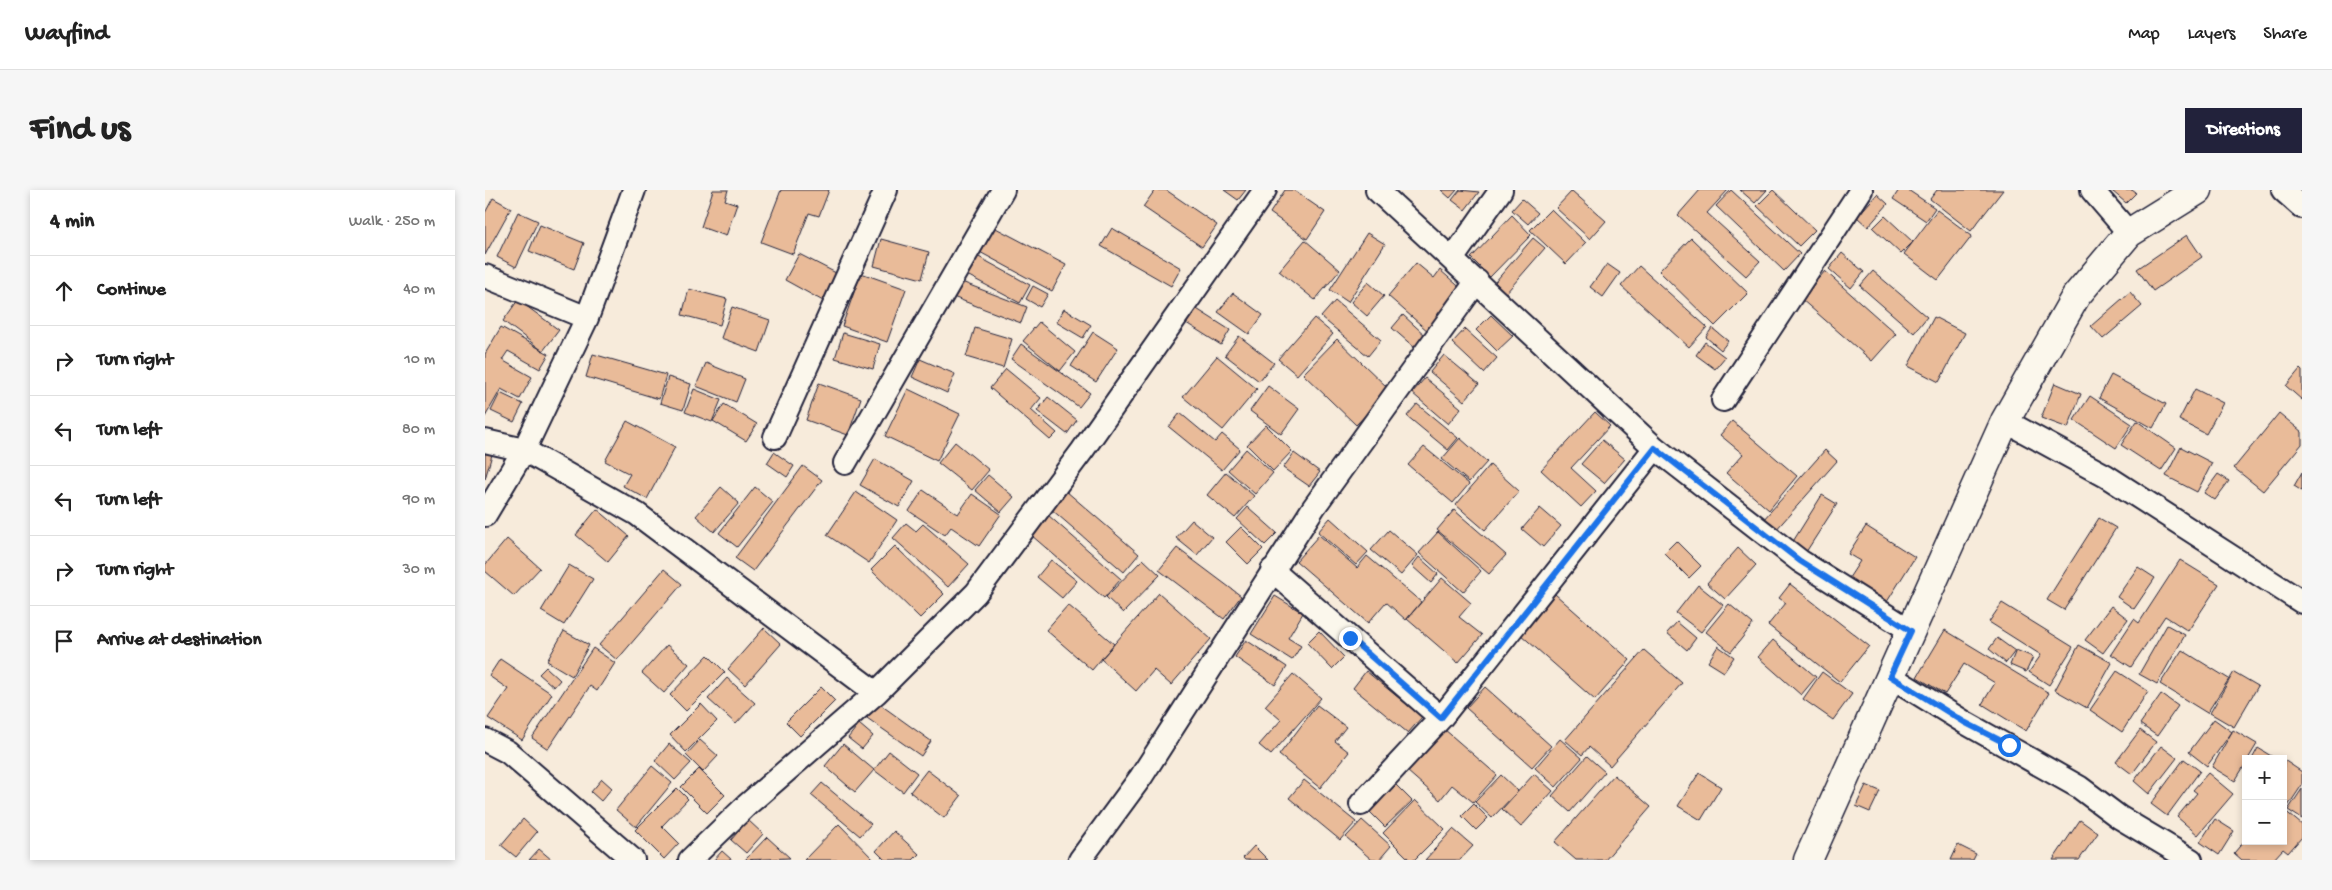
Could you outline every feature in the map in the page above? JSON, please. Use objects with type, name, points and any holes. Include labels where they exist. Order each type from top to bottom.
[{"type":"street","points":[[485,515],[524,450],[587,318],[634,190]]},
{"type":"street","points":[[775,437],[886,190]]},
{"type":"street","points":[[845,463],[1003,190]]},
{"type":"street","points":[[690,860],[747,805],[876,693],[976,593],[1082,451],[1265,190]]},
{"type":"street","points":[[1377,190],[1453,258],[1655,448],[1800,561],[1911,631]]},
{"type":"street","points":[[1453,258],[1501,190]]},
{"type":"street","points":[[1723,400],[1861,190]]},
{"type":"street","points":[[2092,190],[2129,233]]},
{"type":"street","points":[[1808,860],[2005,420],[2076,296],[2129,233],[2198,190]]},
{"type":"street","points":[[2283,190],[2302,207]]},
{"type":"street","points":[[485,276],[587,318]]},
{"type":"street","points":[[1080,860],[1141,778],[1272,570],[1320,499],[1477,281]]},
{"type":"street","points":[[2005,420],[2106,476],[2302,602]]},
{"type":"street","points":[[485,441],[524,450],[637,514],[876,693]]},
{"type":"street","points":[[1361,804],[1441,718],[1655,448]]},
{"type":"street","points":[[1272,570],[1441,718]]},
{"type":"street","points":[[1890,676],[1964,722],[2079,786],[2119,817],[2191,860]]},
{"type":"street","points":[[485,740],[508,752],[633,860]]},
{"type":"building","points":[[713,190],[728,190],[725,200],[737,204],[726,236],[701,227]]},
{"type":"building","points":[[781,190],[829,190],[819,216],[809,213],[793,254],[761,242]]},
{"type":"building","points":[[1155,190],[1166,190],[1217,225],[1202,247],[1143,207]]},
{"type":"building","points":[[1224,190],[1246,190],[1238,200]]},
{"type":"building","points":[[1285,190],[1293,190],[1325,212],[1307,239],[1270,213]]},
{"type":"building","points":[[1441,190],[1457,190],[1450,198]]},
{"type":"building","points":[[1460,190],[1479,192],[1465,210],[1452,200]]},
{"type":"building","points":[[1700,190],[1728,190],[1707,213],[1760,261],[1746,276],[1678,215]]},
{"type":"building","points":[[1731,190],[1800,254],[1784,271],[1716,206]]},
{"type":"building","points":[[1740,190],[1767,190],[1755,203]]},
{"type":"building","points":[[1773,190],[1815,230],[1799,246],[1757,206]]},
{"type":"building","points":[[1899,190],[1908,190],[1935,208],[1926,221],[1893,199]]},
{"type":"building","points":[[1937,190],[2003,190],[1971,231],[1930,199]]},
{"type":"building","points":[[2132,190],[2136,193],[2126,203],[2112,191]]},
{"type":"building","points":[[1572,191],[1606,221],[1590,239],[1556,208]]},
{"type":"building","points":[[1877,194],[1888,204],[1868,227],[1857,217]]},
{"type":"building","points":[[493,198],[511,208],[485,255],[485,213]]},
{"type":"building","points":[[1522,199],[1538,213],[1528,224],[1512,210]]},
{"type":"building","points":[[1551,209],[1586,243],[1566,264],[1530,230]]},
{"type":"building","points":[[1937,210],[1972,236],[1938,280],[1904,254]]},
{"type":"building","points":[[518,212],[538,221],[516,267],[497,257]]},
{"type":"building","points":[[1512,215],[1531,235],[1490,277],[1471,258]]},
{"type":"building","points":[[1885,216],[1913,242],[1901,254],[1873,228]]},
{"type":"building","points":[[540,225],[584,243],[574,269],[529,251]]},
{"type":"building","points":[[990,225],[1066,265],[1052,291],[976,250]]},
{"type":"building","points":[[1112,228],[1181,268],[1171,286],[1101,246]]},
{"type":"building","points":[[1367,233],[1385,244],[1348,302],[1330,290]]},
{"type":"building","points":[[2187,235],[2202,257],[2153,291],[2137,269]]},
{"type":"building","points":[[1533,238],[1545,248],[1506,293],[1495,282]]},
{"type":"building","points":[[1691,238],[1748,293],[1715,326],[1659,271]]},
{"type":"building","points":[[881,239],[929,252],[922,279],[874,266]]},
{"type":"building","points":[[1305,240],[1340,270],[1315,300],[1279,271]]},
{"type":"building","points":[[1842,253],[1864,272],[1851,288],[1829,269]]},
{"type":"building","points":[[799,254],[838,274],[823,301],[785,280]]},
{"type":"building","points":[[977,256],[1030,285],[1020,303],[967,275]]},
{"type":"building","points":[[1416,263],[1434,278],[1440,270],[1464,291],[1429,332],[1388,296]]},
{"type":"building","points":[[1607,264],[1620,273],[1603,297],[1590,287]]},
{"type":"building","points":[[1639,266],[1707,327],[1689,347],[1621,286]]},
{"type":"building","points":[[1825,271],[1896,334],[1872,361],[1801,299]]},
{"type":"building","points":[[1873,271],[1927,317],[1914,333],[1860,286]]},
{"type":"building","points":[[861,273],[906,289],[887,342],[842,326]]},
{"type":"building","points":[[959,281],[1027,307],[1021,323],[953,297]]},
{"type":"building","points":[[1368,282],[1384,296],[1367,316],[1351,302]]},
{"type":"building","points":[[1033,286],[1048,294],[1040,307],[1026,299]]},
{"type":"building","points":[[689,289],[727,299],[720,325],[682,315]]},
{"type":"building","points":[[2130,292],[2142,306],[2103,339],[2091,326]]},
{"type":"building","points":[[1233,293],[1263,315],[1249,334],[1218,312]]},
{"type":"building","points":[[518,300],[559,330],[543,351],[503,321]]},
{"type":"building","points":[[1335,301],[1381,340],[1368,356],[1321,317]]},
{"type":"building","points":[[1192,306],[1230,330],[1221,345],[1183,321]]},
{"type":"building","points":[[732,307],[770,320],[759,352],[721,338]]},
{"type":"building","points":[[1064,309],[1091,325],[1083,338],[1056,322]]},
{"type":"building","points":[[1403,315],[1426,336],[1415,348],[1392,328]]},
{"type":"building","points":[[1491,315],[1513,336],[1497,351],[1476,330]]},
{"type":"building","points":[[1934,317],[1965,333],[1939,382],[1908,366]]},
{"type":"building","points":[[1314,318],[1333,334],[1297,375],[1278,359]]},
{"type":"building","points":[[1039,322],[1075,352],[1060,371],[1023,341]]},
{"type":"building","points":[[501,327],[549,354],[540,369],[508,351],[502,360],[532,377],[520,399],[501,389],[485,417],[485,354]]},
{"type":"building","points":[[975,328],[1012,339],[1003,368],[966,357]]},
{"type":"building","points":[[1712,328],[1728,341],[1721,350],[1706,337]]},
{"type":"building","points":[[1465,329],[1497,358],[1484,373],[1452,343]]},
{"type":"building","points":[[1093,332],[1118,348],[1096,382],[1071,366]]},
{"type":"building","points":[[843,333],[880,344],[873,369],[835,358]]},
{"type":"building","points":[[1239,336],[1274,363],[1259,381],[1225,355]]},
{"type":"building","points":[[1337,339],[1388,388],[1377,399],[1379,401],[1356,425],[1303,374]]},
{"type":"building","points":[[1705,342],[1725,357],[1715,369],[1696,355]]},
{"type":"building","points":[[1021,344],[1090,393],[1079,407],[1011,359]]},
{"type":"building","points":[[593,354],[666,375],[659,399],[586,377]]},
{"type":"building","points":[[1444,355],[1479,384],[1464,401],[1430,372]]},
{"type":"building","points":[[1217,356],[1257,389],[1223,430],[1183,397]]},
{"type":"building","points":[[920,359],[955,374],[947,393],[912,377]]},
{"type":"building","points":[[706,363],[745,379],[736,402],[696,386]]},
{"type":"building","points":[[1006,369],[1041,398],[1031,410],[1057,433],[1050,440],[990,388]]},
{"type":"building","points":[[2300,369],[2302,371],[2302,400],[2286,386]]},
{"type":"building","points":[[2111,375],[2166,404],[2153,428],[2099,398]]},
{"type":"building","points":[[668,377],[691,384],[683,410],[660,403]]},
{"type":"building","points":[[1425,378],[1461,408],[1448,424],[1412,393]]},
{"type":"building","points":[[819,383],[861,398],[848,435],[806,420]]},
{"type":"building","points":[[2055,383],[2081,394],[2068,428],[2041,418]]},
{"type":"building","points":[[1268,386],[1299,409],[1281,434],[1250,411]]},
{"type":"building","points":[[694,389],[721,400],[712,422],[685,412]]},
{"type":"building","points":[[908,389],[960,414],[937,461],[885,436]]},
{"type":"building","points":[[2195,389],[2223,403],[2206,434],[2179,420]]},
{"type":"building","points":[[500,393],[523,404],[514,422],[491,411]]},
{"type":"building","points":[[2090,396],[2132,424],[2116,448],[2074,420]]},
{"type":"building","points":[[1048,397],[1077,420],[1067,434],[1037,411]]},
{"type":"building","points":[[724,404],[757,424],[746,441],[713,421]]},
{"type":"building","points":[[1417,404],[1458,438],[1448,450],[1407,416]]},
{"type":"building","points":[[1595,412],[1610,426],[1571,468],[1596,491],[1581,507],[1541,470]]},
{"type":"building","points":[[1180,413],[1215,442],[1222,434],[1240,449],[1222,470],[1169,427]]},
{"type":"building","points":[[2279,413],[2302,432],[2302,444],[2263,491],[2234,468]]},
{"type":"building","points":[[627,421],[675,447],[647,499],[623,486],[630,474],[605,461]]},
{"type":"building","points":[[1732,421],[1797,476],[1769,510],[1726,473],[1743,454],[1720,435]]},
{"type":"building","points":[[2137,421],[2176,448],[2161,471],[2121,445]]},
{"type":"building","points":[[1266,425],[1292,451],[1273,471],[1247,445]]},
{"type":"building","points":[[1460,438],[1487,462],[1469,482],[1442,459]]},
{"type":"building","points":[[1602,440],[1625,459],[1604,483],[1581,464]]},
{"type":"building","points":[[955,442],[989,470],[972,490],[938,463]]},
{"type":"building","points":[[1424,447],[1469,484],[1453,503],[1408,465]]},
{"type":"building","points":[[2181,447],[2212,463],[2197,492],[2166,476]]},
{"type":"building","points":[[485,449],[493,451],[485,479]]},
{"type":"building","points":[[1246,449],[1273,473],[1255,494],[1228,470]]},
{"type":"building","points":[[1825,450],[1837,461],[1775,531],[1763,520]]},
{"type":"building","points":[[774,452],[794,466],[787,477],[767,463]]},
{"type":"building","points":[[1294,453],[1320,472],[1309,486],[1283,468]]},
{"type":"building","points":[[875,459],[914,481],[899,507],[860,485]]},
{"type":"building","points":[[1490,465],[1519,491],[1485,530],[1456,505]]},
{"type":"building","points":[[803,466],[822,480],[753,571],[735,558]]},
{"type":"building","points":[[1226,472],[1254,496],[1235,518],[1207,495]]},
{"type":"building","points":[[2302,472],[2302,491],[2294,486]]},
{"type":"building","points":[[2218,474],[2229,481],[2215,500],[2204,493]]},
{"type":"building","points":[[988,475],[1014,497],[1001,512],[975,490]]},
{"type":"building","points":[[721,487],[739,503],[714,532],[696,516]]},
{"type":"building","points":[[755,487],[773,502],[737,547],[719,533]]},
{"type":"building","points":[[923,490],[958,514],[972,494],[1001,514],[979,546],[951,527],[945,535],[909,511]]},
{"type":"building","points":[[1066,491],[1139,554],[1124,572],[1051,509]]},
{"type":"building","points":[[856,492],[897,520],[869,563],[827,535]]},
{"type":"building","points":[[1822,495],[1837,504],[1806,552],[1792,543]]},
{"type":"building","points":[[1248,507],[1277,533],[1265,545],[1237,519]]},
{"type":"building","points":[[1540,508],[1561,526],[1543,547],[1522,529]]},
{"type":"building","points":[[597,509],[629,536],[608,562],[576,535]]},
{"type":"building","points":[[1454,510],[1506,555],[1489,574],[1437,530]]},
{"type":"building","points":[[1048,515],[1121,579],[1104,598],[1031,535]]},
{"type":"building","points":[[1330,518],[1368,552],[1356,565],[1318,532]]},
{"type":"building","points":[[2099,518],[2116,528],[2064,610],[2047,600]]},
{"type":"building","points":[[1192,520],[1212,537],[1197,555],[1176,538]]},
{"type":"building","points":[[906,523],[916,531],[923,524],[969,564],[948,587],[893,538]]},
{"type":"building","points":[[1866,526],[1915,557],[1885,605],[1847,581],[1860,561],[1848,554]]},
{"type":"building","points":[[1241,527],[1263,549],[1248,564],[1226,542]]},
{"type":"building","points":[[1389,530],[1418,555],[1401,575],[1371,550]]},
{"type":"building","points":[[1438,532],[1481,571],[1463,592],[1419,553]]},
{"type":"building","points":[[1319,535],[1357,568],[1367,556],[1421,602],[1406,620],[1386,602],[1368,623],[1296,561]]},
{"type":"building","points":[[507,539],[540,568],[514,596],[485,571],[485,565]]},
{"type":"building","points":[[1676,541],[1701,566],[1689,578],[1664,553]]},
{"type":"building","points":[[895,546],[944,594],[920,618],[871,570]]},
{"type":"building","points":[[1177,548],[1241,596],[1224,619],[1159,570]]},
{"type":"building","points":[[1738,548],[1756,565],[1725,599],[1707,583]]},
{"type":"building","points":[[1419,557],[1438,574],[1431,583],[1412,566]]},
{"type":"building","points":[[1143,559],[1160,575],[1123,613],[1106,597]]},
{"type":"building","points":[[1051,560],[1077,581],[1062,598],[1037,577]]},
{"type":"building","points":[[2180,560],[2219,584],[2188,631],[2165,616],[2131,667],[2111,654],[2134,619],[2139,623]]},
{"type":"building","points":[[569,565],[593,579],[564,625],[541,611]]},
{"type":"building","points":[[2138,567],[2155,578],[2134,609],[2117,597]]},
{"type":"building","points":[[664,569],[682,584],[617,660],[599,645]]},
{"type":"building","points":[[1442,578],[1471,603],[1459,617],[1482,635],[1458,663],[1407,619]]},
{"type":"building","points":[[1790,584],[1869,646],[1840,682],[1768,625],[1786,603],[1779,598]]},
{"type":"building","points":[[1698,585],[1723,605],[1701,632],[1676,613]]},
{"type":"building","points":[[1159,593],[1211,639],[1171,685],[1154,670],[1136,691],[1101,659]]},
{"type":"building","points":[[1555,594],[1630,660],[1595,700],[1520,634]]},
{"type":"building","points":[[1275,596],[1303,613],[1288,638],[1301,646],[1292,660],[1251,634]]},
{"type":"building","points":[[2002,603],[2073,647],[2049,685],[2029,672],[2041,655],[1989,622]]},
{"type":"building","points":[[1729,604],[1753,624],[1731,652],[1706,632]]},
{"type":"building","points":[[1068,605],[1114,644],[1092,670],[1046,630]]},
{"type":"building","points":[[2111,606],[2128,619],[2103,653],[2085,640]]},
{"type":"building","points":[[1677,622],[1696,638],[1687,650],[1667,633]]},
{"type":"building","points":[[2167,625],[2185,635],[2157,684],[2139,674]]},
{"type":"building","points":[[764,628],[781,644],[745,685],[728,669]]},
{"type":"building","points":[[1945,630],[2049,693],[2026,731],[1982,704],[1995,683],[1964,664],[1945,694],[1917,677]]},
{"type":"building","points":[[564,631],[589,645],[572,676],[547,661]]},
{"type":"building","points":[[1319,631],[1344,657],[1332,669],[1307,643]]},
{"type":"building","points":[[1997,638],[2015,651],[2006,663],[1989,649]]},
{"type":"building","points":[[1246,640],[1287,667],[1275,685],[1235,657]]},
{"type":"building","points":[[1773,640],[1816,677],[1801,695],[1758,657]]},
{"type":"building","points":[[667,645],[689,664],[664,693],[642,673]]},
{"type":"building","points":[[2079,645],[2112,663],[2087,708],[2055,690]]},
{"type":"building","points":[[1718,646],[1734,657],[1724,672],[1708,662]]},
{"type":"building","points":[[593,648],[615,663],[597,691],[590,686],[548,749],[532,738]]},
{"type":"building","points":[[1644,650],[1682,683],[1610,766],[1589,747],[1582,755],[1565,740]]},
{"type":"building","points":[[2016,650],[2033,657],[2026,672],[2010,665]]},
{"type":"building","points":[[2182,650],[2229,679],[2207,713],[2160,684]]},
{"type":"building","points":[[708,655],[725,672],[686,711],[670,695]]},
{"type":"building","points":[[500,659],[552,694],[522,740],[488,718],[508,689],[489,676]]},
{"type":"building","points":[[546,667],[560,680],[554,687],[539,674]]},
{"type":"building","points":[[1366,671],[1422,717],[1408,733],[1353,688]]},
{"type":"building","points":[[2117,671],[2148,691],[2122,732],[2090,710]]},
{"type":"building","points":[[1822,672],[1852,694],[1833,720],[1803,699]]},
{"type":"building","points":[[2234,672],[2258,686],[2234,727],[2210,713]]},
{"type":"building","points":[[1293,674],[1321,698],[1271,755],[1259,745],[1281,720],[1265,706]]},
{"type":"building","points":[[727,678],[755,703],[736,724],[708,699]]},
{"type":"building","points":[[821,687],[835,701],[800,736],[786,722]]},
{"type":"building","points":[[1485,687],[1551,746],[1532,767],[1466,708]]},
{"type":"building","points":[[2161,694],[2178,706],[2157,736],[2140,724]]},
{"type":"building","points":[[878,703],[931,741],[921,756],[867,718]]},
{"type":"building","points":[[701,704],[717,721],[686,752],[670,735]]},
{"type":"building","points":[[1317,705],[1346,727],[1335,741],[1349,752],[1320,788],[1279,755]]},
{"type":"building","points":[[2214,719],[2232,732],[2207,766],[2189,752]]},
{"type":"building","points":[[859,724],[873,736],[862,749],[848,738]]},
{"type":"building","points":[[1444,729],[1497,775],[1473,802],[1452,785],[1440,800],[1407,771]]},
{"type":"building","points":[[2140,730],[2156,742],[2132,774],[2116,762]]},
{"type":"building","points":[[2233,730],[2257,744],[2250,755],[2242,755],[2242,770],[2235,781],[2212,767]]},
{"type":"building","points":[[1560,739],[1582,758],[1556,787],[1535,768]]},
{"type":"building","points":[[700,740],[718,756],[703,772],[686,755]]},
{"type":"building","points":[[669,744],[691,763],[675,780],[655,761]]},
{"type":"building","points":[[843,744],[874,770],[855,792],[825,766]]},
{"type":"building","points":[[2161,746],[2177,758],[2149,794],[2134,781]]},
{"type":"building","points":[[2258,748],[2269,755],[2254,755]]},
{"type":"building","points":[[889,751],[917,773],[903,792],[874,770]]},
{"type":"building","points":[[1587,756],[1605,772],[1570,812],[1552,796]]},
{"type":"building","points":[[2184,759],[2200,771],[2167,816],[2151,804]]},
{"type":"building","points":[[2287,762],[2302,772],[2302,785],[2288,806]]},
{"type":"building","points":[[652,766],[672,783],[636,827],[616,810]]},
{"type":"building","points":[[699,769],[725,795],[707,813],[681,787]]},
{"type":"building","points":[[927,770],[961,796],[944,818],[910,792]]},
{"type":"building","points":[[1699,773],[1721,787],[1701,820],[1678,806]]},
{"type":"building","points":[[2208,773],[2233,794],[2198,835],[2177,817],[2197,793],[2193,790]]},
{"type":"building","points":[[1534,774],[1553,791],[1521,827],[1502,809]]},
{"type":"building","points":[[1501,775],[1518,791],[1492,818],[1475,802]]},
{"type":"building","points":[[1614,775],[1651,807],[1605,860],[1576,860],[1555,842]]},
{"type":"building","points":[[602,779],[612,788],[601,801],[591,792]]},
{"type":"building","points":[[1304,780],[1356,822],[1340,840],[1289,798]]},
{"type":"building","points":[[822,783],[871,824],[860,836],[811,795]]},
{"type":"building","points":[[1396,785],[1412,801],[1385,827],[1369,811]]},
{"type":"building","points":[[1866,785],[1880,791],[1870,812],[1856,806]]},
{"type":"building","points":[[677,788],[688,799],[662,826],[679,843],[664,859],[635,830]]},
{"type":"building","points":[[2302,789],[2302,819],[2288,810]]},
{"type":"building","points":[[1415,800],[1445,829],[1414,860],[1410,860],[1383,833]]},
{"type":"building","points":[[1474,804],[1488,818],[1476,830],[1462,816]]},
{"type":"building","points":[[2287,812],[2302,825],[2302,837],[2288,853],[2283,849],[2273,860],[2242,860],[2234,853],[2242,844],[2287,845]]},
{"type":"building","points":[[523,819],[537,832],[516,857],[501,845]]},
{"type":"building","points":[[2215,819],[2234,831],[2219,855],[2200,842]]},
{"type":"building","points":[[748,820],[763,834],[746,853],[731,840]]},
{"type":"building","points":[[1362,820],[1391,846],[1379,860],[1372,860],[1346,837]]},
{"type":"building","points":[[2080,820],[2098,833],[2079,860],[2053,860]]},
{"type":"building","points":[[839,824],[874,860],[804,860]]},
{"type":"building","points":[[1453,829],[1473,846],[1460,860],[1425,860]]},
{"type":"building","points":[[894,831],[919,854],[913,860],[885,860],[876,851]]},
{"type":"building","points":[[767,837],[790,858],[745,860]]},
{"type":"building","points":[[1958,845],[1976,854],[1973,860],[1951,860]]},
{"type":"building","points":[[1254,846],[1268,860],[1245,860],[1243,858]]},
{"type":"building","points":[[539,849],[552,860],[529,860]]},
{"type":"building","points":[[722,851],[732,860],[714,860]]},
{"type":"route","points":[[1350,638],[1441,718],[1655,448],[1800,561],[1911,631],[1890,676],[1964,722],[2009,745]]}]
